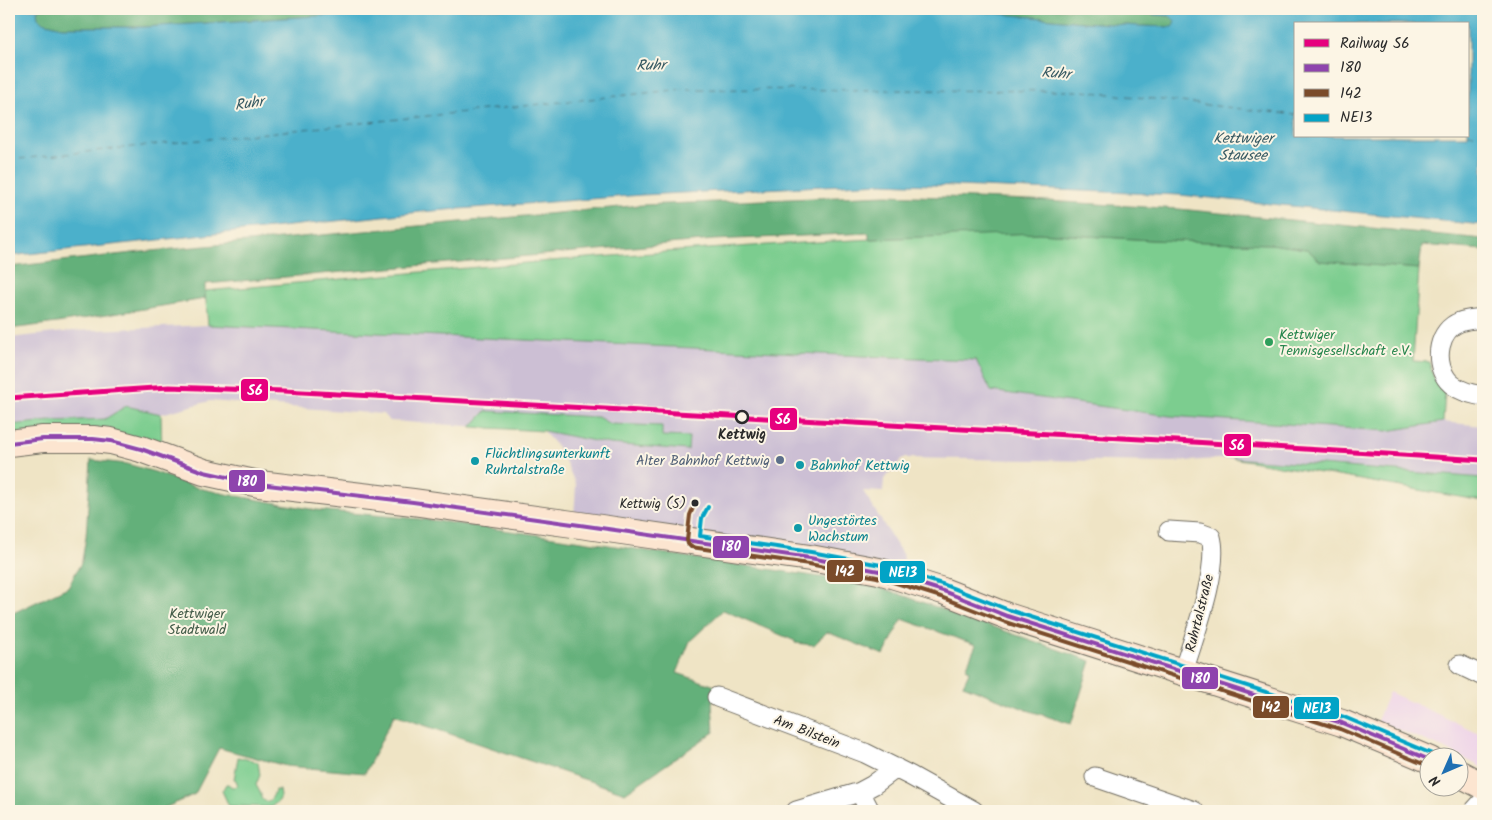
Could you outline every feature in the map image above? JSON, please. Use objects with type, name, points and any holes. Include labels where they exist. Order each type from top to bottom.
[{"type":"main road","name":"Ruhrtalstraße","points":[[9,443],[43,439],[111,441],[142,449],[204,472],[259,484],[413,502],[599,528],[810,558],[879,571],[943,591],[1007,616],[1342,723],[1420,756]]},
{"type":"main road","points":[[1470,779],[1483,786]]},
{"type":"street","points":[[1483,318],[1460,322],[1452,326],[1442,339],[1438,356],[1446,379],[1455,388],[1470,394],[1483,396]]},
{"type":"street","name":"Ruhrtalstraße","points":[[1169,531],[1200,533],[1211,537],[1214,548],[1206,595],[1184,672]]},
{"type":"street","points":[[1460,665],[1483,676]]},
{"type":"street","name":"Am Bilstein","points":[[717,697],[847,746],[896,768],[974,811]]},
{"type":"street","points":[[796,811],[860,792],[896,768]]},
{"type":"street","points":[[1095,777],[1194,811]]},
{"type":"street","points":[[860,792],[870,811]]},
{"type":"street","points":[[1474,811],[1483,801]]},
{"type":"shaded area","points":[[208,325],[976,360],[1170,416],[1387,431],[1443,422],[1483,426],[1483,478],[1233,458],[1172,462],[903,458],[884,479],[883,492],[863,491],[904,557],[902,570],[574,517],[576,485],[560,450],[543,431],[390,421],[383,414],[210,401],[161,414],[126,406],[105,419],[9,425],[9,338],[73,331]]},
{"type":"shaded area","points":[[1389,692],[1483,735],[1483,768],[1470,761],[1470,748],[1443,748],[1377,721]]},
{"type":"green space","points":[[40,9],[425,9],[144,27],[62,27],[43,22],[38,18],[37,11]]},
{"type":"green space","points":[[952,9],[1075,9],[1170,16],[1175,21],[1174,27],[1139,26]]},
{"type":"green space","points":[[886,195],[1031,200],[1179,209],[1483,239],[1483,250],[1422,245],[1419,269],[1320,261],[1307,249],[1270,244],[1151,240],[1039,233],[869,239],[869,233],[714,240],[205,284],[205,299],[9,329],[9,267],[141,252],[642,205]]},
{"type":"green space","points":[[1039,233],[1151,240],[1270,244],[1307,249],[1320,261],[1419,269],[1413,361],[1429,362],[1434,378],[1445,391],[1443,422],[1387,431],[1170,416],[991,391],[976,360],[208,325],[205,291],[622,255],[830,241]]},
{"type":"green space","points":[[126,406],[161,414],[162,453],[9,434],[9,425],[105,419]]},
{"type":"green space","points":[[486,411],[598,417],[610,424],[662,426],[662,436],[689,437],[688,450],[610,444],[544,431],[471,427]]},
{"type":"green space","points":[[1233,458],[1483,478],[1483,501]]},
{"type":"green space","name":"Kettwiger Stadtwald","points":[[91,460],[127,464],[198,488],[316,510],[431,520],[873,585],[1091,661],[1071,724],[1027,710],[963,685],[970,670],[966,668],[976,645],[902,619],[884,655],[827,632],[814,645],[795,643],[795,641],[723,610],[690,641],[677,673],[718,687],[712,703],[714,732],[625,793],[394,715],[365,773],[286,766],[219,748],[195,794],[158,811],[9,811],[9,615],[68,587],[82,561],[86,537]]},
{"type":"green space","points":[[238,757],[258,762],[260,775],[256,785],[261,798],[268,801],[272,798],[275,790],[279,790],[280,799],[271,807],[229,806],[222,791],[226,784],[232,787],[238,786],[234,779]]},
{"type":"water","points":[[9,9],[40,9],[37,11],[38,18],[43,22],[62,27],[144,27],[425,9],[952,9],[1082,22],[1173,27],[1175,21],[1170,16],[1075,9],[1483,9],[1483,225],[1180,195],[882,183],[642,195],[420,212],[9,256]]},
{"type":"ferry route","points":[[9,160],[684,89],[1083,91],[1294,115]]},
{"type":"ferry route","points":[[1470,134],[1483,134]]},
{"type":"rail line","name":"S6","points":[[9,398],[169,387],[284,391],[1483,460]]},
{"type":"transit line","name":"180","points":[[9,443],[43,439],[111,441],[141,449],[204,472],[259,484],[413,502],[580,525],[810,558],[879,571],[943,591],[1007,616],[1342,723],[1420,756]]},
{"type":"transit line","name":"142","points":[[696,501],[690,515],[687,540],[691,547],[809,564],[877,577],[941,597],[1005,622],[1340,729],[1420,763]]},
{"type":"transit line","name":"NE13","points":[[708,507],[702,518],[700,536],[811,552],[881,565],[945,585],[1009,610],[1344,717],[1420,749]]},
{"type":"place","name":"Kettwiger Tennisgesellschaft e.V.","points":[[1269,342]]},
{"type":"place","name":"Kettwig","points":[[742,417]]},
{"type":"place","name":"Alter Bahnhof Kettwig","points":[[780,460]]},
{"type":"place","name":"Flüchtlingsunterkunft Ruhrtalstraße","points":[[475,461]]},
{"type":"place","name":"Bahnhof Kettwig","points":[[800,465]]},
{"type":"place","name":"Kettwig (S)","points":[[695,503]]},
{"type":"place","name":"Ungestörtes Wachstum","points":[[798,528]]},
{"type":"water label","name":"Ruhr","points":[[651,65]]},
{"type":"water label","name":"Ruhr","points":[[1056,73]]},
{"type":"water label","name":"Ruhr","points":[[249,103]]},
{"type":"water label","name":"Kettwiger Stausee","points":[[1243,146]]}]
